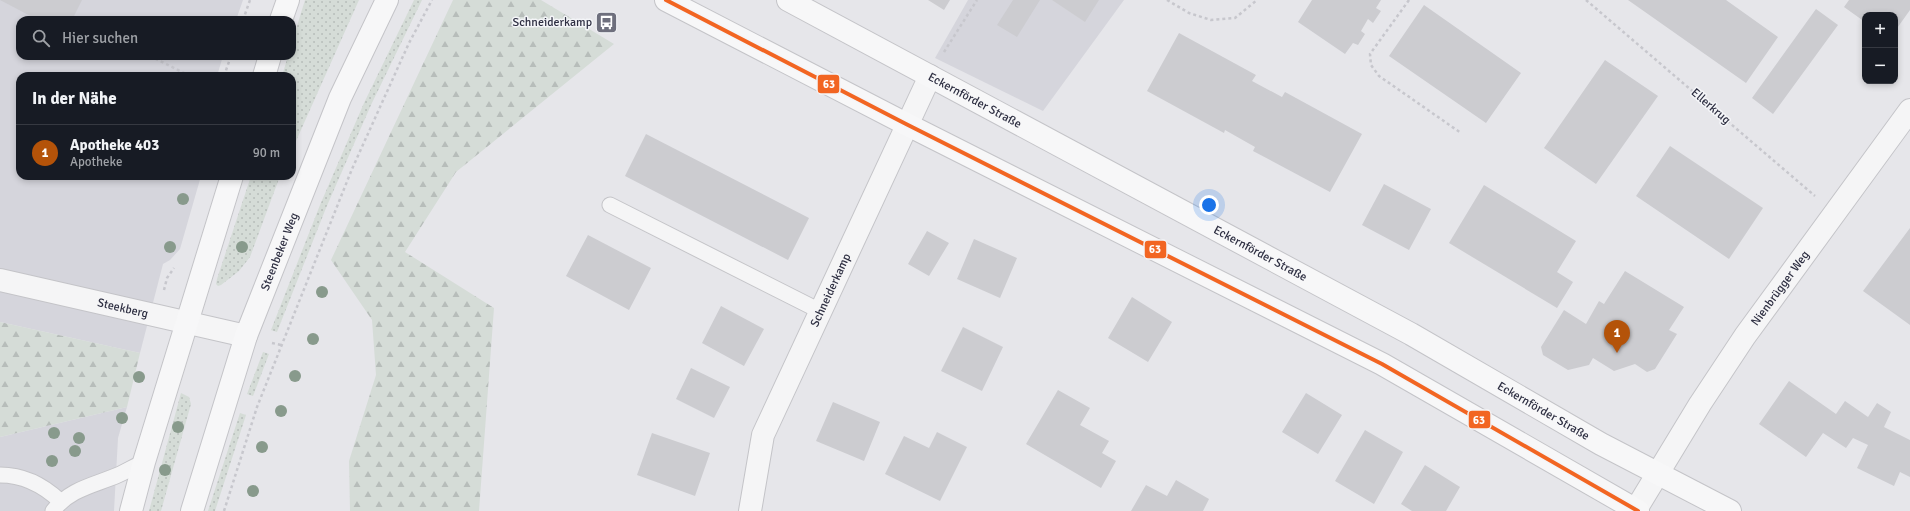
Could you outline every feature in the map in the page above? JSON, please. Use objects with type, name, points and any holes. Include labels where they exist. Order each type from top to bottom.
[{"type":"street","points":[[282,16],[288,0]]},
{"type":"street","name":"Steenbeker Weg","points":[[192,511],[246,336],[340,98],[387,0]]},
{"type":"street","points":[[666,0],[906,124],[1382,364],[1636,511]]},
{"type":"street","name":"Eckernförder Straße","points":[[788,0],[1411,334],[1601,444],[1730,511]]},
{"type":"street","points":[[265,72],[269,60]]},
{"type":"street","name":"Schneiderkamp","points":[[750,511],[763,435],[906,124],[930,76]]},
{"type":"street","name":"Nienbrügger Weg","points":[[1636,511],[1700,404],[1745,336],[1910,110]]},
{"type":"street","points":[[131,511],[144,462],[186,322],[231,180]]},
{"type":"street","name":"Steekberg","points":[[0,280],[246,336]]},
{"type":"lane","points":[[610,205],[820,311]]},
{"type":"lane","points":[[0,475],[10,475],[45,487],[57,506],[78,490],[119,475],[144,462]]},
{"type":"path","points":[[244,16],[250,0]]},
{"type":"path","points":[[224,511],[257,407],[352,169],[409,43],[432,0]]},
{"type":"path","points":[[930,76],[977,0]]},
{"type":"path","points":[[1167,0],[1189,13],[1211,20],[1235,18],[1257,0]]},
{"type":"path","points":[[1409,0],[1370,54],[1371,65],[1378,76],[1460,133]]},
{"type":"path","name":"Ellerkrug","points":[[1586,0],[1835,213]]},
{"type":"path","points":[[158,60],[182,72]]},
{"type":"path","points":[[225,72],[230,60]]},
{"type":"shaded area","points":[[0,0],[243,0],[237,16],[16,16],[16,60],[222,60],[218,72],[16,72],[16,180],[200,180],[180,249],[170,260],[163,264],[140,353],[0,322]]},
{"type":"shaded area","points":[[968,0],[1124,0],[1043,111],[935,58]]},
{"type":"shaded area","points":[[127,407],[118,438],[114,511],[0,511],[0,437]]},
{"type":"green space","points":[[305,0],[359,0],[296,141],[296,72],[283,72],[287,60],[296,60],[296,29]]},
{"type":"green space","points":[[414,0],[422,0],[371,105],[326,208],[277,332],[271,330],[320,205],[364,103]]},
{"type":"green space","points":[[453,0],[541,0],[614,44],[456,172],[405,252],[494,308],[479,511],[350,511],[349,461],[376,375],[372,320],[331,260]]},
{"type":"green space","points":[[250,180],[279,180],[250,257],[239,271],[221,285],[218,286],[216,284]]},
{"type":"green space","points":[[0,322],[140,353],[127,407],[0,437]]},
{"type":"green space","points":[[263,352],[269,354],[253,396],[247,394]]},
{"type":"green space","points":[[181,393],[189,397],[191,404],[161,511],[149,511]]},
{"type":"green space","points":[[240,413],[246,415],[215,511],[208,511]]},
{"type":"building","points":[[0,0],[82,0],[74,16],[30,16]]},
{"type":"building","points":[[928,0],[950,0],[944,10]]},
{"type":"building","points":[[1013,0],[1040,0],[1017,37],[997,25]]},
{"type":"building","points":[[1052,0],[1099,0],[1085,22]]},
{"type":"building","points":[[1312,0],[1381,0],[1376,8],[1381,11],[1373,23],[1368,19],[1361,31],[1365,34],[1358,45],[1353,43],[1345,54],[1298,22]]},
{"type":"building","points":[[1628,0],[1726,0],[1778,37],[1746,83]]},
{"type":"building","points":[[1849,0],[1910,0],[1910,10],[1898,27],[1898,12],[1862,12],[1862,20],[1844,7]]},
{"type":"building","points":[[1424,5],[1521,73],[1486,123],[1389,56]]},
{"type":"building","points":[[1816,9],[1838,25],[1773,114],[1752,98]]},
{"type":"building","points":[[1179,33],[1256,75],[1252,81],[1282,97],[1285,92],[1362,134],[1330,192],[1253,151],[1255,147],[1225,130],[1224,133],[1147,91]]},
{"type":"building","points":[[1605,60],[1658,96],[1596,184],[1544,148]]},
{"type":"building","points":[[646,134],[809,218],[788,260],[625,176]]},
{"type":"building","points":[[1670,146],[1763,208],[1729,259],[1636,196]]},
{"type":"building","points":[[1384,184],[1431,209],[1409,250],[1362,225]]},
{"type":"building","points":[[1484,185],[1576,241],[1557,272],[1573,282],[1557,308],[1449,243]]},
{"type":"building","points":[[1910,228],[1910,325],[1863,291]]},
{"type":"building","points":[[927,231],[949,243],[929,276],[908,264]]},
{"type":"building","points":[[588,235],[651,268],[629,310],[566,276]]},
{"type":"building","points":[[974,239],[1017,258],[1000,298],[957,279]]},
{"type":"building","points":[[1625,271],[1684,307],[1669,330],[1677,334],[1655,369],[1647,372],[1635,364],[1614,371],[1593,358],[1589,365],[1568,370],[1543,355],[1541,347],[1564,310],[1586,324],[1599,301],[1604,304]]},
{"type":"building","points":[[1132,297],[1172,322],[1148,362],[1108,338]]},
{"type":"building","points":[[721,306],[764,329],[744,366],[702,343]]},
{"type":"building","points":[[963,327],[1003,347],[982,391],[941,371]]},
{"type":"building","points":[[691,368],[730,387],[714,418],[676,399]]},
{"type":"building","points":[[1789,381],[1836,414],[1845,401],[1868,417],[1877,403],[1891,412],[1884,427],[1910,440],[1910,477],[1900,472],[1894,486],[1857,468],[1868,445],[1853,438],[1846,448],[1823,433],[1806,457],[1759,424]]},
{"type":"building","points":[[1058,390],[1090,408],[1080,425],[1109,441],[1102,453],[1116,461],[1101,488],[1026,444]]},
{"type":"building","points":[[1306,393],[1342,415],[1318,454],[1282,432]]},
{"type":"building","points":[[833,402],[880,422],[864,461],[816,441]]},
{"type":"building","points":[[1365,430],[1403,452],[1374,504],[1335,481]]},
{"type":"building","points":[[937,432],[967,447],[940,501],[885,474],[904,436],[929,448]]},
{"type":"building","points":[[652,433],[710,453],[695,496],[637,475]]},
{"type":"building","points":[[1425,465],[1460,487],[1446,511],[1412,511],[1401,504]]},
{"type":"building","points":[[1176,480],[1209,499],[1203,511],[1131,511],[1146,485],[1167,496]]},
{"type":"transit line","name":"63","points":[[666,0],[906,124],[1382,364],[1638,511]]},
{"type":"place","name":"Schneiderkamp","points":[[607,22]]},
{"type":"place","name":"Apotheke 403","points":[[1617,353]]}]
